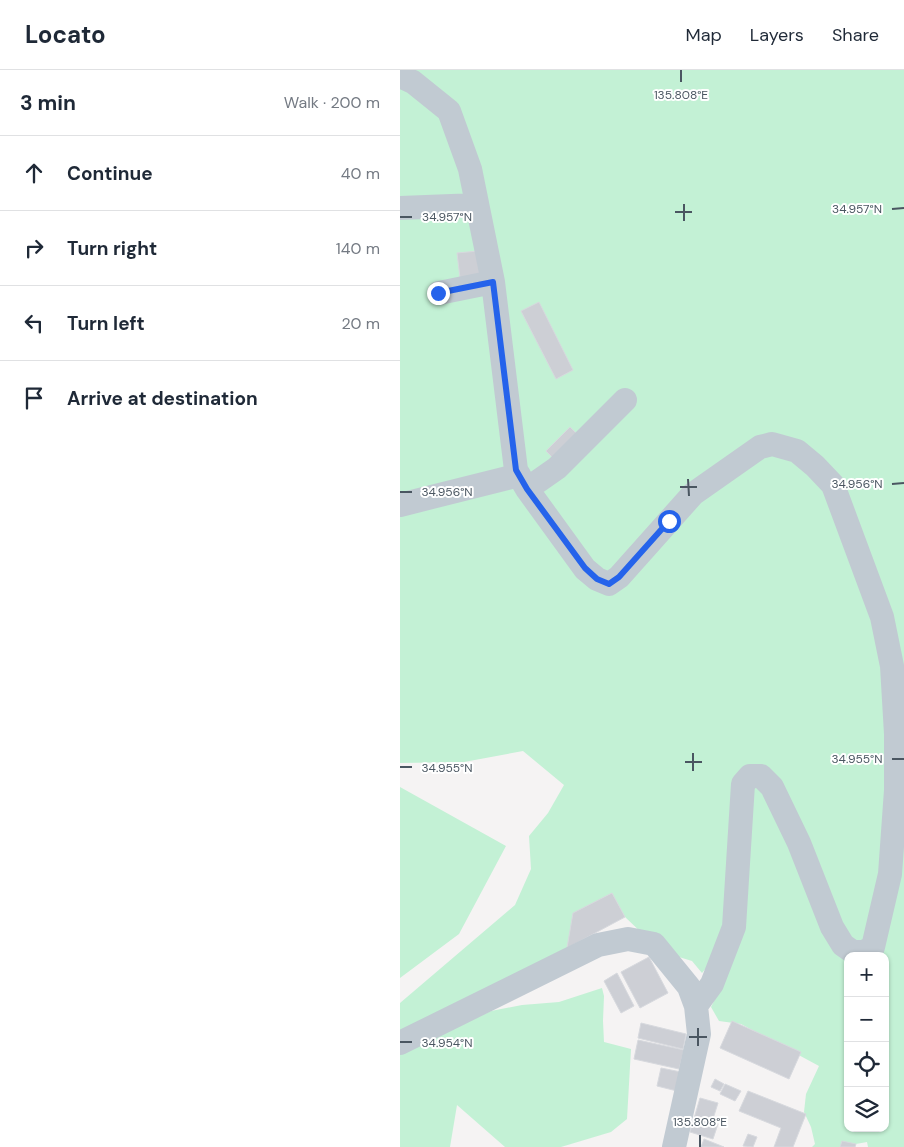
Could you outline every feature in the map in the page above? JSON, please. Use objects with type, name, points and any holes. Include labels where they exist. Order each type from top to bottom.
[{"type":"street","points":[[400,76],[413,82],[449,111],[470,169],[493,282],[516,470],[585,568],[597,579],[609,584],[619,577],[693,494],[760,447],[772,444],[797,451],[816,466],[832,485],[882,617],[892,666],[896,734],[896,790],[890,874],[873,947],[864,952],[853,952],[843,945],[832,927],[799,844],[772,787],[761,776],[750,776],[743,784],[734,927],[712,984],[696,1006]]},
{"type":"street","points":[[400,208],[477,205]]},
{"type":"street","points":[[438,293],[493,282]]},
{"type":"street","points":[[400,506],[523,482],[557,468],[625,400]]},
{"type":"street","points":[[400,1043],[598,945],[628,939],[654,944],[689,987],[696,1006],[699,1034],[674,1147]]},
{"type":"green space","points":[[400,70],[904,70],[904,1147],[868,1147],[867,1142],[839,1147],[812,1147],[815,1144],[811,1127],[804,1112],[806,1094],[819,1066],[741,1024],[719,1021],[711,1007],[718,993],[707,967],[702,973],[692,961],[679,957],[645,936],[625,917],[612,893],[574,913],[567,948],[400,1032],[400,1003],[515,905],[531,869],[529,836],[548,813],[564,785],[523,751],[464,762],[400,763]]},
{"type":"green space","points":[[400,787],[506,846],[459,934],[400,978]]},
{"type":"green space","points":[[602,988],[604,996],[604,1042],[631,1049],[627,1119],[611,1132],[561,1147],[505,1147],[457,1105],[450,1147],[400,1147],[400,1054],[491,1011],[522,1005],[559,1002]]},
{"type":"building","points":[[478,251],[481,275],[460,278],[457,253]]},
{"type":"building","points":[[539,302],[573,370],[556,379],[521,311]]},
{"type":"building","points":[[570,427],[579,436],[555,460],[546,451]]},
{"type":"building","points":[[612,893],[625,917],[567,948],[573,913]]},
{"type":"building","points":[[649,957],[668,993],[640,1008],[621,972]]},
{"type":"building","points":[[617,973],[634,1006],[621,1013],[604,981]]},
{"type":"building","points":[[732,1021],[801,1052],[789,1079],[720,1048]]},
{"type":"building","points":[[641,1023],[686,1034],[683,1049],[638,1038]]},
{"type":"building","points":[[638,1040],[684,1050],[679,1069],[634,1059]]},
{"type":"building","points":[[661,1068],[681,1072],[677,1091],[657,1086]]},
{"type":"building","points":[[715,1079],[724,1084],[720,1091],[711,1087]]},
{"type":"building","points":[[725,1084],[741,1091],[735,1101],[720,1094]]},
{"type":"building","points":[[748,1091],[806,1114],[793,1147],[774,1147],[781,1128],[739,1111]]},
{"type":"building","points":[[700,1098],[718,1103],[712,1122],[718,1124],[713,1139],[690,1132]]},
{"type":"building","points":[[748,1134],[757,1137],[753,1147],[743,1146]]},
{"type":"building","points":[[704,1139],[724,1147],[701,1147]]},
{"type":"building","points":[[842,1141],[856,1144],[855,1147],[840,1147]]},
{"type":"route","points":[[438,293],[493,282],[516,470],[527,489],[585,568],[597,579],[609,584],[619,577],[669,521]]}]
